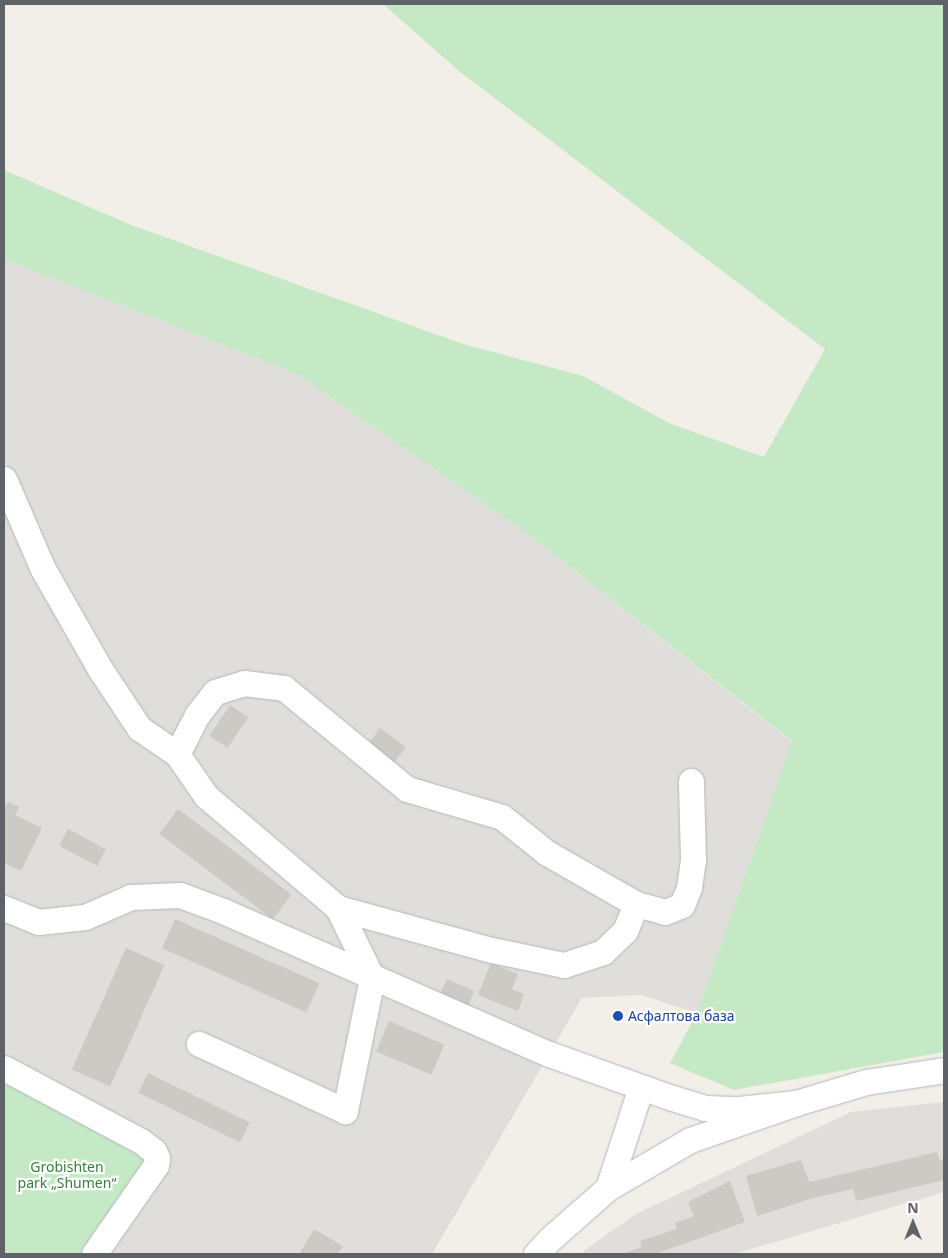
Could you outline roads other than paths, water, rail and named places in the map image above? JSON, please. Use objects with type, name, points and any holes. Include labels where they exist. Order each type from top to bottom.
[{"type":"street","points":[[4,479],[43,569],[100,670],[139,728],[177,754],[206,796],[338,908],[372,978],[345,1110],[199,1044]]},
{"type":"street","points":[[177,754],[196,715],[215,692],[244,683],[284,688],[407,789],[502,817],[547,853],[636,904],[665,912],[682,905],[689,888],[692,860],[692,781]]},
{"type":"street","points":[[4,908],[38,922],[85,917],[131,897],[180,895],[223,910],[372,978],[549,1054],[666,1096],[705,1108],[739,1109],[796,1103]]},
{"type":"street","points":[[338,908],[492,950],[564,965],[603,952],[625,931],[636,904]]},
{"type":"street","points":[[4,1068],[141,1141],[154,1150],[157,1158],[156,1165],[94,1254]]},
{"type":"street","points":[[536,1254],[550,1239],[608,1188],[690,1140],[796,1103],[866,1082],[944,1070]]},
{"type":"street","points":[[608,1188],[641,1087]]},
{"type":"street","points":[[666,1096],[684,1109],[692,1129],[690,1140]]},
{"type":"place","name":"Асфалтова база","points":[[618,1016]]},
{"type":"park label","name":"Grobishten park „Shumen“","points":[[67,1176]]}]
